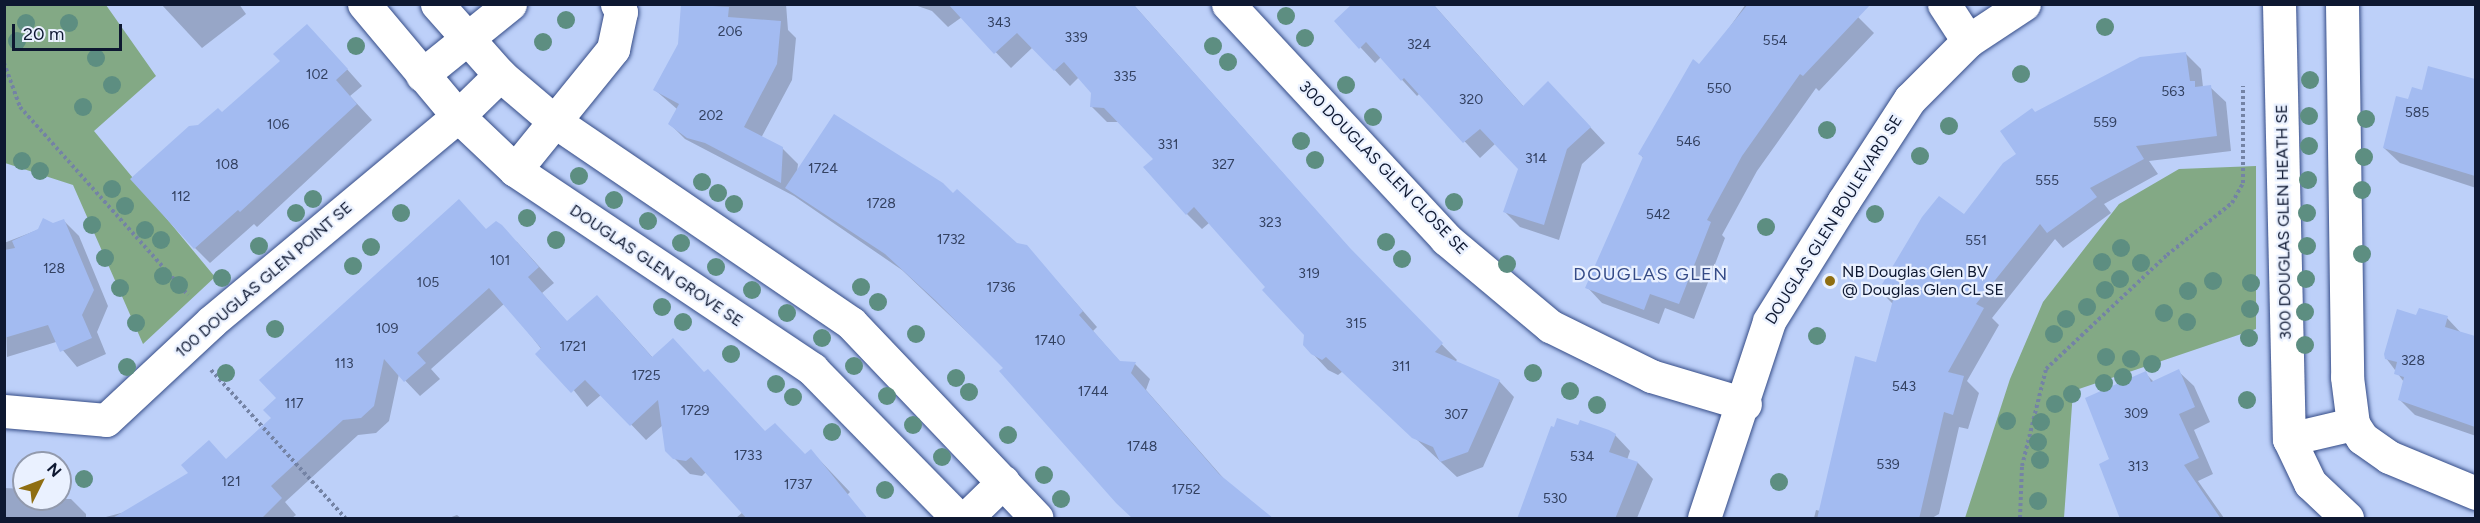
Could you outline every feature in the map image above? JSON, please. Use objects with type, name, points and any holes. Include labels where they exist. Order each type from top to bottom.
[{"type":"street","name":"DOUGLAS GLEN GROVE SE","points":[[364,4],[458,116],[515,170],[812,369],[958,519]]},
{"type":"street","points":[[437,4],[466,40],[500,75],[554,121],[851,323],[1037,519]]},
{"type":"street","points":[[422,75],[510,4]]},
{"type":"street","points":[[515,170],[613,49],[621,12],[617,4]]},
{"type":"street","name":"300 DOUGLAS GLEN CLOSE SE","points":[[1228,4],[1446,239],[1550,326],[1651,376],[1744,404]]},
{"type":"street","points":[[1944,4],[1968,41]]},
{"type":"street","name":"DOUGLAS GLEN BOULEVARD SE","points":[[1704,519],[1744,404],[1769,321],[1910,99],[1968,41],[2024,4]]},
{"type":"street","name":"300 DOUGLAS GLEN HEATH SE","points":[[2279,4],[2289,439],[2310,483],[2347,519]]},
{"type":"street","points":[[2342,4],[2347,376],[2353,424],[2362,438],[2390,458],[2475,493]]},
{"type":"street","name":"100 DOUGLAS GLEN POINT SE","points":[[4,411],[106,420],[213,321],[458,116],[500,75]]},
{"type":"street","points":[[2289,439],[2353,424]]},
{"type":"street","points":[[966,519],[1004,482]]},
{"type":"path","points":[[4,63],[20,107],[213,321]]},
{"type":"path","points":[[2020,519],[2022,466],[2046,369],[2167,255],[2232,203],[2243,183],[2242,76]]},
{"type":"path","points":[[188,344],[345,519]]},
{"type":"green space","points":[[5,5],[106,5],[156,76],[94,131],[215,277],[143,344],[73,185],[5,163]]},
{"type":"green space","points":[[2256,166],[2256,329],[2073,391],[2064,518],[1965,518],[2010,379],[2043,302],[2119,204],[2179,169]]},
{"type":"building","points":[[681,4],[729,7],[728,17],[781,21],[777,64],[744,127],[783,147],[781,183],[705,143],[687,138],[668,124],[679,104],[653,90],[678,44]]},
{"type":"building","points":[[948,4],[1133,4],[1350,248],[1443,343],[1435,352],[1500,380],[1468,452],[1440,462],[1433,447],[1412,438],[1326,357],[1322,360],[1311,354],[1303,345],[1304,335],[1262,290],[1265,287],[1194,207],[1186,215],[1143,167],[1153,159],[1104,108],[1090,107],[1091,93],[1064,62],[1054,71],[1017,33],[994,54]]},
{"type":"building","points":[[1352,4],[1433,4],[1523,106],[1548,81],[1591,127],[1567,149],[1544,225],[1503,212],[1518,169],[1480,129],[1463,143],[1404,78],[1401,81],[1366,42],[1359,49],[1334,21]]},
{"type":"building","points":[[1748,4],[1871,4],[1803,76],[1800,74],[1742,156],[1707,220],[1711,222],[1679,304],[1650,294],[1644,310],[1585,288],[1643,157],[1638,154],[1693,59],[1699,64]]},
{"type":"building","points":[[307,24],[348,69],[336,80],[357,104],[240,212],[238,210],[194,249],[130,179],[189,126],[198,125],[218,108],[222,112],[280,61],[273,54]]},
{"type":"building","points":[[2186,52],[2190,81],[2195,81],[2195,87],[2211,85],[2217,136],[2136,146],[2144,159],[2090,188],[2097,197],[2047,233],[2040,224],[1976,304],[1984,308],[1948,372],[1964,376],[1953,415],[1944,412],[1919,519],[1817,519],[1855,356],[1876,362],[1893,300],[1878,291],[1922,217],[1939,196],[1964,214],[2003,163],[2016,154],[2000,131],[2032,108],[2035,112],[2140,57]]},
{"type":"building","points":[[2428,66],[2475,79],[2475,176],[2383,148],[2396,96],[2408,99],[2412,87],[2422,90]]},
{"type":"building","points":[[834,114],[943,183],[953,193],[957,189],[1017,243],[1027,245],[1083,311],[1079,315],[1120,361],[1136,362],[1131,373],[1219,474],[1274,519],[1133,519],[1116,503],[999,371],[1003,368],[935,300],[885,254],[785,188]]},
{"type":"building","points":[[459,199],[486,229],[496,221],[502,225],[539,267],[528,277],[567,321],[597,295],[652,357],[673,338],[704,372],[708,369],[765,431],[775,423],[805,454],[811,449],[868,519],[747,519],[691,457],[686,461],[673,459],[665,451],[658,400],[630,426],[585,380],[571,393],[535,354],[541,348],[489,288],[417,353],[426,363],[404,382],[384,359],[374,406],[361,418],[343,420],[271,486],[282,498],[261,519],[111,519],[188,473],[181,465],[209,440],[226,459],[271,418],[263,410],[276,398],[259,380]]},
{"type":"building","points":[[43,218],[53,223],[64,219],[94,290],[82,315],[92,338],[60,352],[48,325],[4,338],[4,250],[15,248],[12,241],[38,229]]},
{"type":"building","points":[[2419,308],[2448,316],[2445,327],[2475,336],[2475,427],[2398,400],[2404,377],[2394,374],[2397,362],[2385,359],[2384,354],[2397,309],[2416,315]]},
{"type":"building","points":[[2179,369],[2195,407],[2179,414],[2199,458],[2184,465],[2221,519],[2120,519],[2099,464],[2109,459],[2085,398],[2146,371],[2151,382]]},
{"type":"building","points":[[1557,418],[1578,425],[1580,420],[1609,430],[1616,434],[1609,452],[1638,462],[1615,519],[1517,519],[1551,426],[1554,427]]},
{"type":"place","name":"NB Douglas Glen BV @ Douglas Glen CL SE","points":[[1830,281]]},
{"type":"district","name":"DOUGLAS GLEN","points":[[1651,274]]}]
